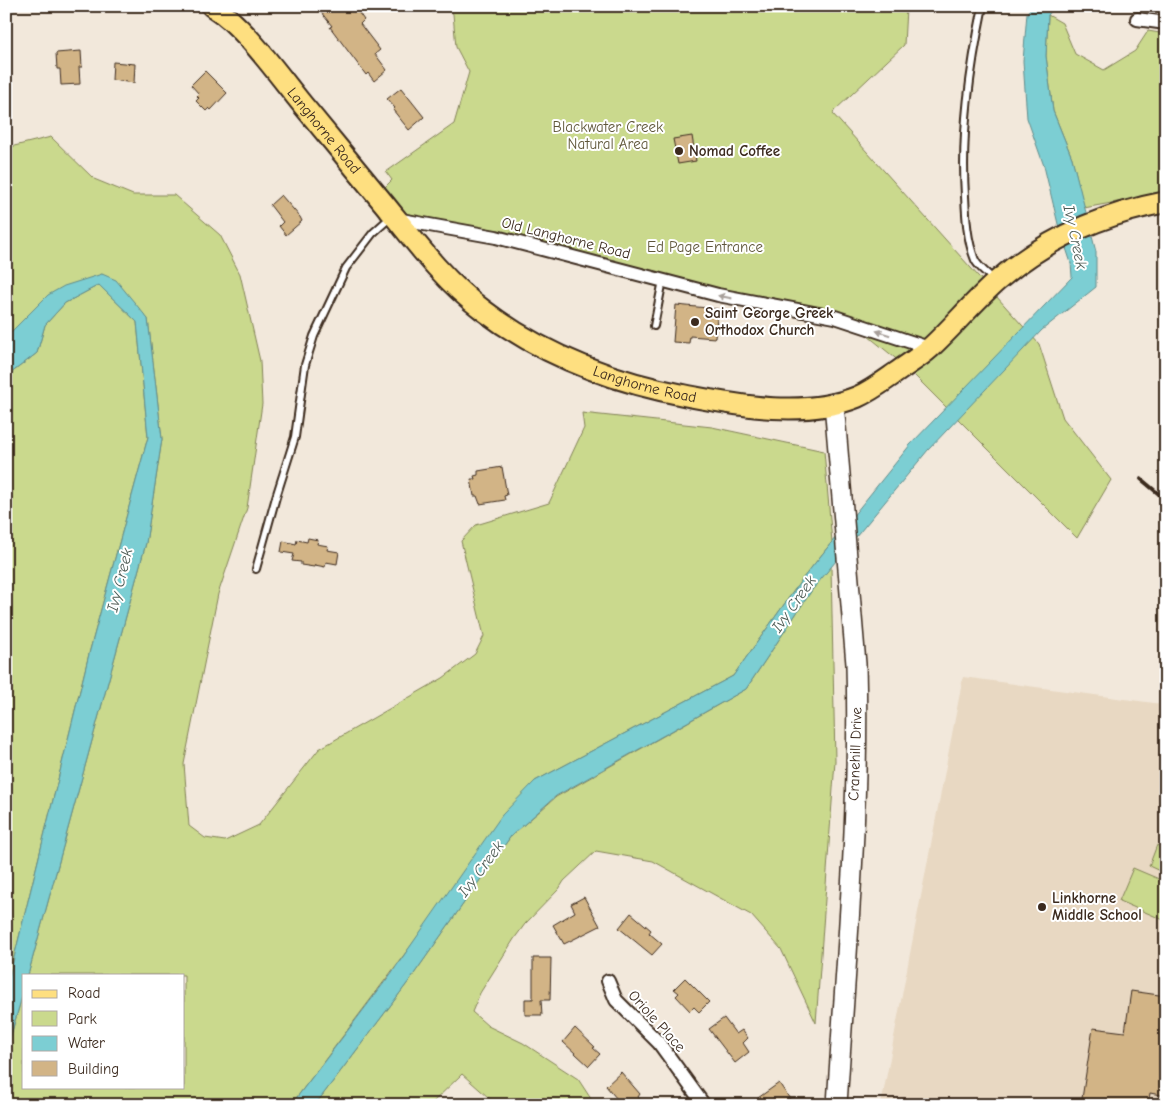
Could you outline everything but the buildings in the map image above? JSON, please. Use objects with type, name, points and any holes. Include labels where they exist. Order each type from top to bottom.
[{"type":"main road","name":"Langhorne Road","points":[[212,6],[226,15],[395,217],[450,279],[480,308],[514,332],[551,353],[619,379],[672,393],[760,408],[814,407],[856,398],[874,388],[930,348],[996,282],[1026,256],[1058,238],[1108,216],[1138,207],[1166,202]]},
{"type":"main road","name":"Cranehill Drive","points":[[834,403],[856,664],[856,746],[850,897],[837,1105]]},
{"type":"street","points":[[1138,19],[1166,24]]},
{"type":"street","name":"Old Langhorne Road","points":[[395,217],[496,237],[718,295],[835,317],[930,348]]},
{"type":"street","name":"Oriole Place","points":[[608,981],[616,1000],[659,1043],[704,1105]]},
{"type":"lane","points":[[983,6],[974,49],[967,108],[963,169],[966,224],[976,262],[996,282]]},
{"type":"lane","points":[[256,569],[276,496],[296,437],[305,365],[314,336],[346,268],[372,234],[395,217]]},
{"type":"lane","points":[[654,326],[664,280]]},
{"type":"shaded area","name":"Linkhorne Middle School","points":[[963,677],[1161,704],[1166,708],[1166,1105],[881,1105]]},
{"type":"green space","name":"Blackwater Creek Natural Area","points":[[449,6],[910,6],[906,8],[904,45],[833,114],[1039,344],[1063,418],[1111,480],[1077,538],[905,366],[852,323],[396,219],[377,195],[392,180],[386,172],[454,124],[469,72],[456,47],[453,14]]},
{"type":"green space","points":[[1048,15],[1062,23],[1075,54],[1104,70],[1135,51],[1148,31],[1166,34],[1166,193],[1084,208],[1072,158],[1053,111],[1046,56]]},
{"type":"green space","points":[[51,137],[94,179],[133,195],[174,195],[220,235],[240,274],[260,361],[262,404],[247,508],[218,594],[184,764],[189,826],[205,838],[225,841],[259,825],[319,749],[443,678],[475,654],[484,636],[461,541],[476,525],[549,503],[584,428],[582,413],[712,427],[824,451],[832,542],[803,578],[733,676],[535,781],[291,1105],[6,1105],[6,1052],[22,997],[22,1088],[185,1088],[185,974],[28,974],[146,543],[162,439],[148,319],[102,274],[6,337],[6,148]]},
{"type":"green space","points":[[99,285],[137,322],[148,437],[90,650],[6,990],[6,377],[37,353],[45,325],[65,303]]},
{"type":"green space","points":[[831,566],[835,761],[816,1023],[781,949],[751,915],[653,861],[596,851],[564,881],[559,889],[525,924],[480,993],[472,1012],[488,1026],[523,1043],[578,1079],[595,1105],[497,1105],[462,1074],[430,1105],[315,1105],[409,981],[511,836],[556,797],[746,689],[812,590]]},
{"type":"green space","points":[[1157,845],[1166,849],[1166,874],[1149,866]]},
{"type":"green space","points":[[1133,868],[1166,882],[1166,921],[1119,901]]},
{"type":"water","name":"Ivy Creek","points":[[1032,6],[1055,6],[1048,15],[1046,56],[1053,111],[1072,158],[1096,252],[1096,287],[1042,330],[928,450],[812,590],[746,689],[556,796],[511,836],[409,981],[315,1105],[291,1105],[393,971],[502,815],[535,781],[733,676],[803,578],[910,445],[1072,277],[1071,263],[1058,224],[1044,166],[1027,118],[1023,61],[1027,13]]},
{"type":"water","name":"Ivy Creek","points":[[102,274],[116,280],[148,319],[162,439],[146,543],[28,974],[22,974],[22,997],[6,1052],[6,990],[90,650],[148,437],[137,322],[99,285],[65,303],[45,325],[37,353],[6,377],[6,337],[48,295],[64,286]]},
{"type":"railway","points":[[1141,479],[1166,500]]},
{"type":"place","name":"Nomad Coffee","points":[[679,151]]},
{"type":"place","name":"Saint George Greek Orthodox Church","points":[[695,322]]},
{"type":"place","name":"Linkhorne Middle School","points":[[1042,907]]},
{"type":"park label","name":"Ed Page Entrance","points":[[705,247]]}]
